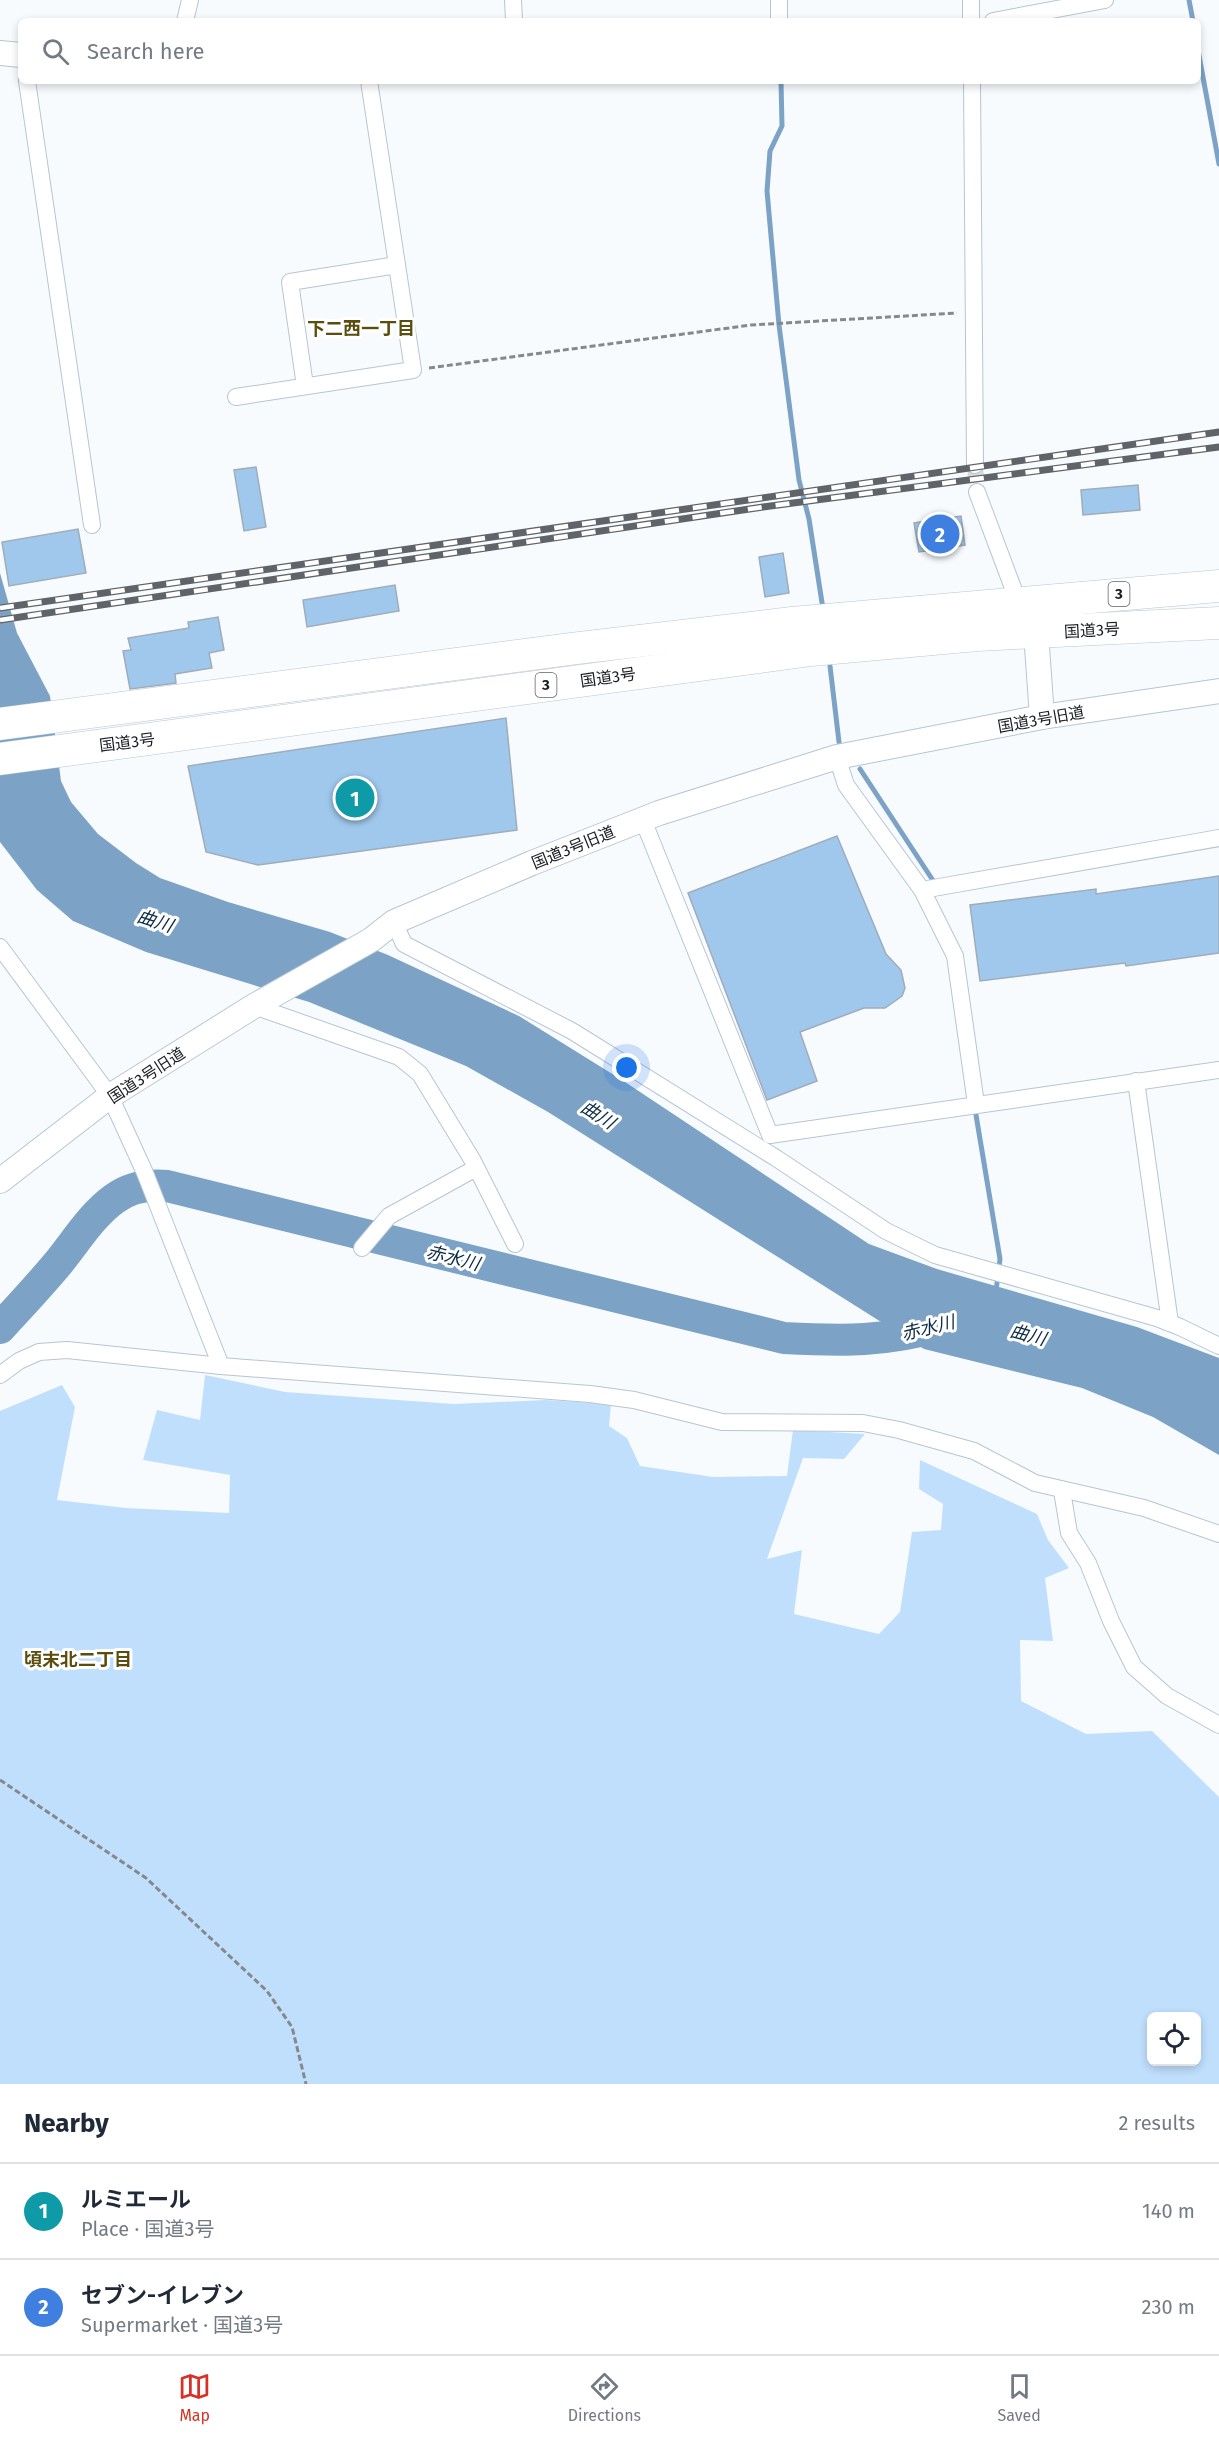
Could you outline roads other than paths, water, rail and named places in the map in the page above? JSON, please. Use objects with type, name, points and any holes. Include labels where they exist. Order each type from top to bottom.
[{"type":"highway","points":[[1162,590],[1219,579]]},
{"type":"highway","name":"国道3号","points":[[0,724],[602,645],[792,623],[1219,586]]},
{"type":"highway","name":"国道3号","points":[[0,759],[811,650],[977,634],[1219,623]]},
{"type":"street","points":[[186,18],[190,0]]},
{"type":"street","points":[[513,0],[514,18]]},
{"type":"street","points":[[779,0],[779,18]]},
{"type":"street","points":[[971,0],[971,18]]},
{"type":"street","points":[[1009,18],[1105,0]]},
{"type":"street","points":[[0,53],[18,55]]},
{"type":"street","points":[[27,84],[92,525]]},
{"type":"street","points":[[236,397],[413,370],[369,84]]},
{"type":"street","points":[[972,84],[975,465]]},
{"type":"street","points":[[305,386],[290,282],[397,265]]},
{"type":"street","points":[[977,492],[1019,604],[1036,633],[1042,717]]},
{"type":"street","name":"国道3号旧道","points":[[0,1181],[110,1096],[264,1000],[371,940],[394,922],[532,864],[643,820],[837,757],[1042,717],[1219,691]]},
{"type":"street","points":[[837,757],[846,785],[922,890],[955,956],[976,1104]]},
{"type":"street","points":[[643,820],[770,1135],[1219,1070]]},
{"type":"street","points":[[922,890],[1219,838]]},
{"type":"street","points":[[394,922],[404,944],[572,1031],[776,1158],[886,1231],[935,1255],[1170,1323],[1219,1346]]},
{"type":"street","points":[[0,947],[110,1096],[145,1173],[221,1366]]},
{"type":"street","points":[[264,1000],[399,1058],[420,1074],[476,1168],[515,1244]]},
{"type":"street","points":[[1136,1081],[1170,1323]]},
{"type":"street","points":[[362,1248],[389,1216],[476,1168]]},
{"type":"street","points":[[0,1375],[30,1355],[54,1350],[221,1366],[590,1394],[634,1400],[722,1422],[863,1424],[900,1430],[974,1451],[1035,1483],[1144,1508],[1219,1534]]},
{"type":"street","points":[[1062,1491],[1069,1533],[1088,1563],[1111,1621],[1134,1667],[1167,1696],[1219,1725]]},
{"type":"water","name":"曲川","points":[[0,573],[17,633],[50,696],[61,781],[71,802],[98,834],[136,863],[160,878],[228,902],[330,932],[388,955],[519,1016],[622,1080],[869,1244],[937,1269],[1137,1327],[1219,1358],[1219,1455],[1153,1417],[1082,1388],[924,1349],[548,1112],[466,1066],[309,1002],[146,952],[73,921],[37,890],[0,842]]},
{"type":"waterway","points":[[1189,0],[1192,18]]},
{"type":"waterway","points":[[1201,66],[1219,164]]},
{"type":"waterway","points":[[781,84],[782,126],[770,151],[767,191],[779,325],[799,480],[809,519],[823,609]]},
{"type":"waterway","points":[[830,666],[839,742]]},
{"type":"waterway","points":[[860,769],[934,882]]},
{"type":"waterway","points":[[976,1115],[1000,1259],[996,1291]]},
{"type":"waterway","name":"赤水川","points":[[0,1328],[45,1279],[91,1220],[106,1205],[126,1192],[139,1187],[153,1186],[167,1186],[784,1338],[864,1339],[903,1335],[943,1325]]},
{"type":"tunnel","points":[[975,465],[977,492]]},
{"type":"railway","points":[[0,608],[1219,432]]},
{"type":"railway","points":[[0,620],[763,507],[1219,447]]},
{"type":"place","name":"セブン-イレブン","points":[[940,534]]},
{"type":"place","name":"ルミエール","points":[[355,798]]},
{"type":"district","name":"下二西一丁目","points":[[361,329]]},
{"type":"district","name":"頃末北二丁目","points":[[78,1660]]}]
